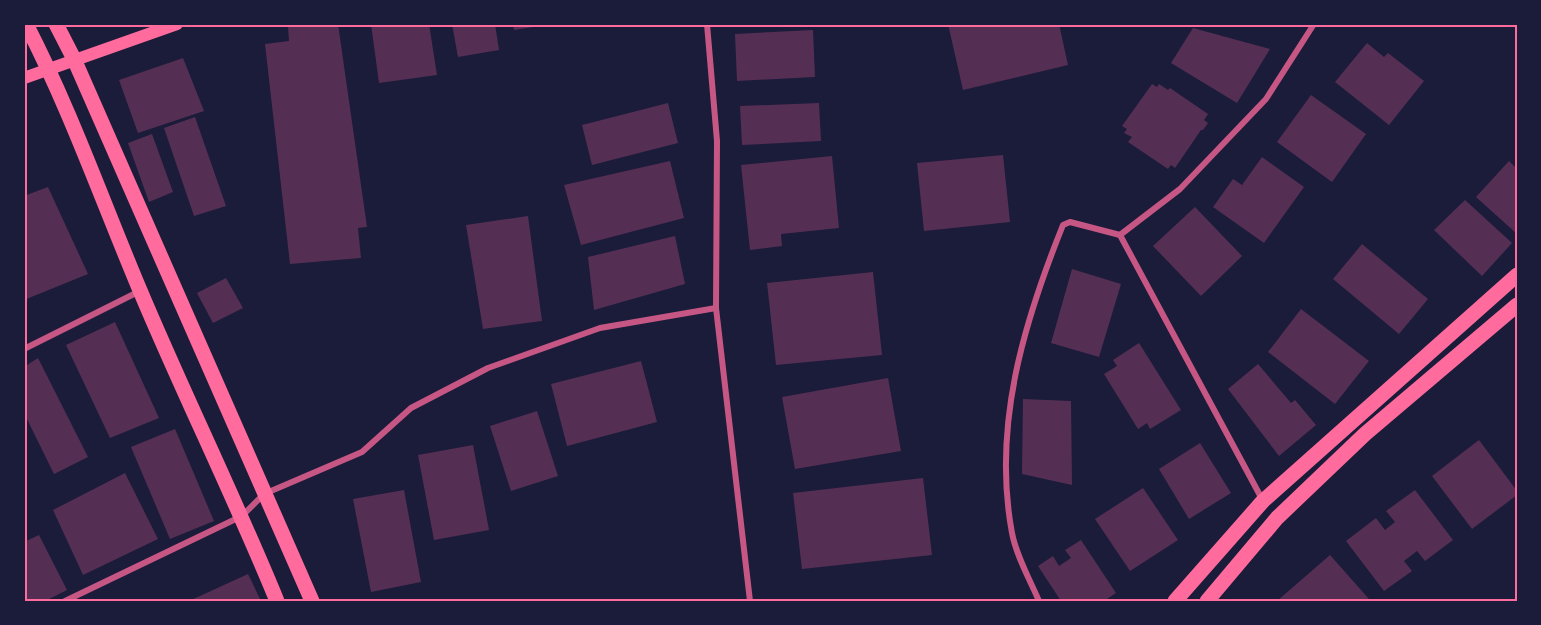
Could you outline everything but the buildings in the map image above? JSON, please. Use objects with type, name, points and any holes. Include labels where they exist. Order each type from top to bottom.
[{"type":"main road","points":[[26,24],[49,68],[140,290],[242,516],[277,601]]},
{"type":"main road","points":[[56,24],[74,59],[312,601]]},
{"type":"main road","points":[[24,78],[173,25]]},
{"type":"main road","points":[[1175,601],[1263,501],[1517,275]]},
{"type":"main road","points":[[1208,601],[1285,510],[1365,434],[1517,305]]},
{"type":"street","points":[[707,24],[717,141],[716,308],[750,601]]},
{"type":"street","points":[[1120,235],[1180,189],[1266,99],[1314,24]]},
{"type":"street","points":[[1039,601],[1012,534],[1005,460],[1009,408],[1034,297],[1063,225],[1070,222],[1120,235],[1263,501]]},
{"type":"street","points":[[24,349],[140,290]]},
{"type":"street","points":[[65,601],[242,516],[264,494],[362,452],[411,408],[488,368],[600,328],[716,308]]}]
